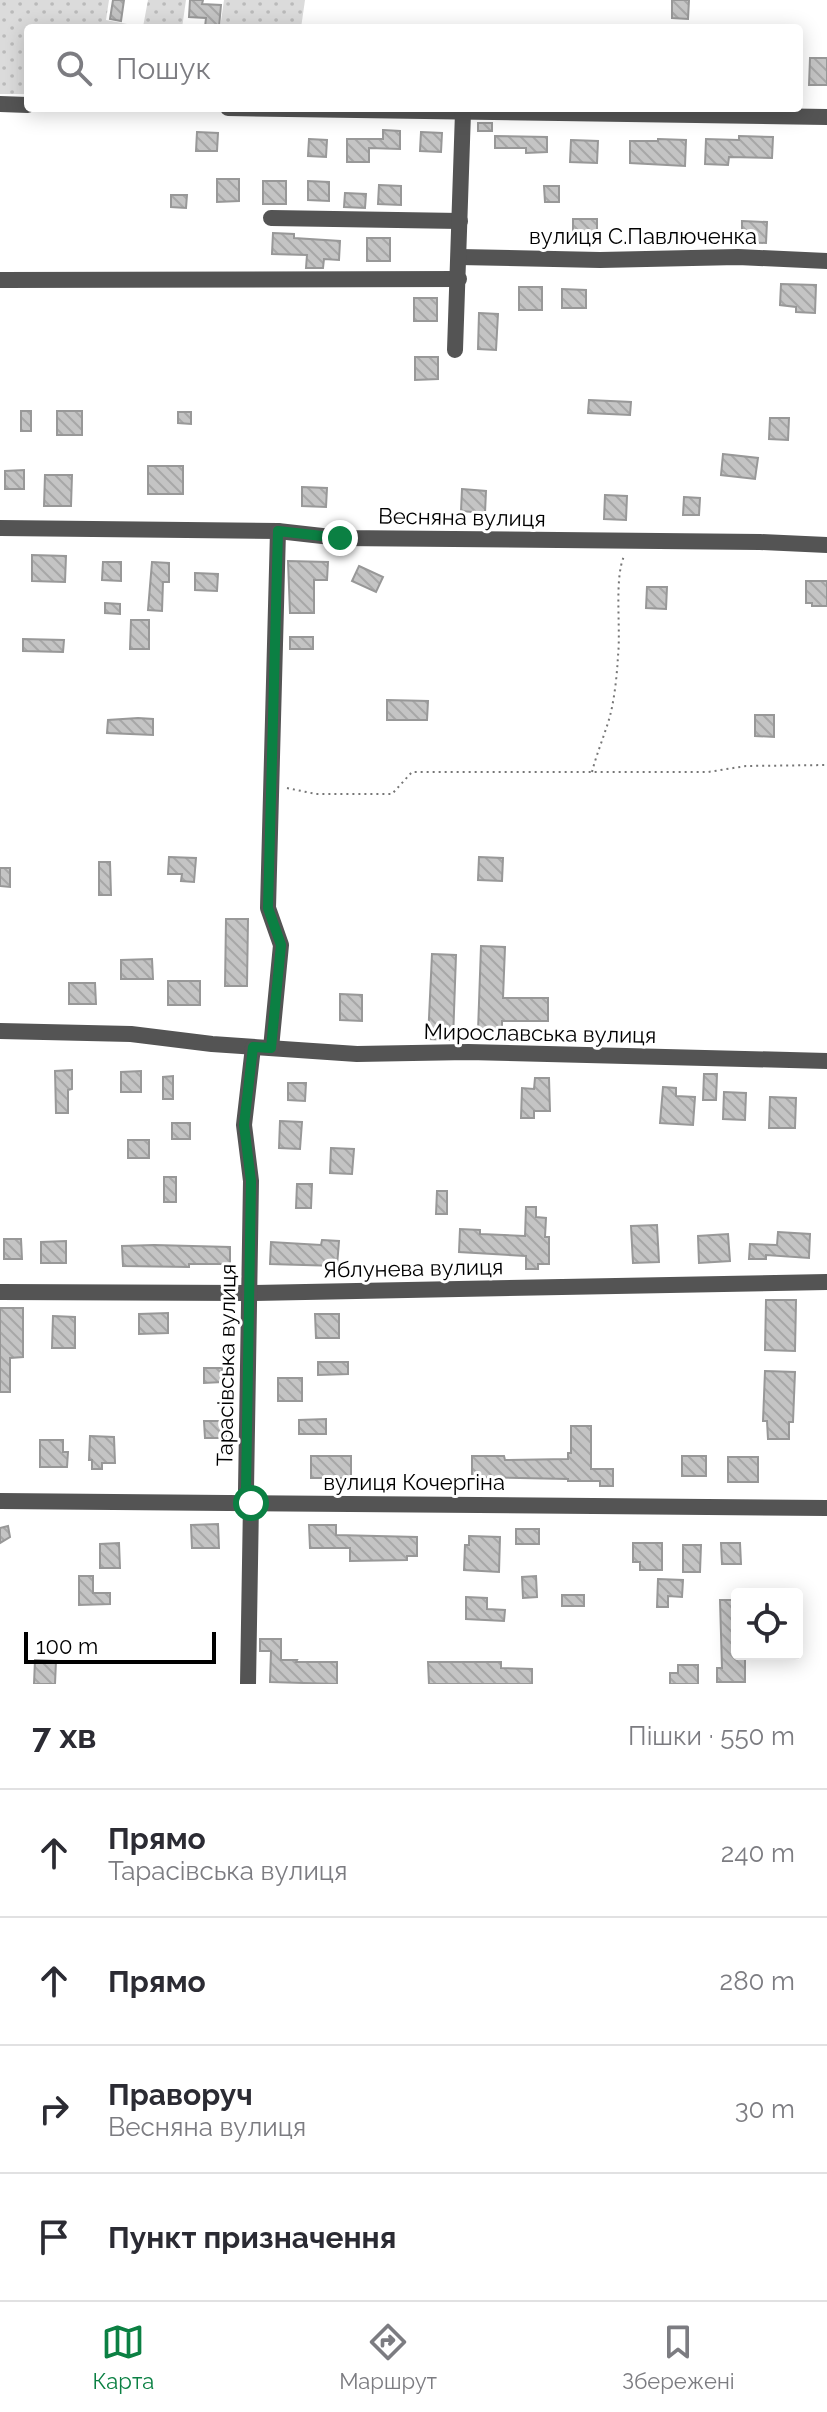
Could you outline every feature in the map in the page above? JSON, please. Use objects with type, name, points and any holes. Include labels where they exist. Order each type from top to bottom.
[{"type":"street","points":[[0,104],[24,105]]},
{"type":"street","points":[[455,350],[463,112],[827,117]]},
{"type":"street","points":[[271,218],[460,221]]},
{"type":"street","name":"вулиця С.Павлюченка","points":[[459,257],[600,260],[738,257],[827,261]]},
{"type":"street","points":[[0,280],[459,279]]},
{"type":"street","name":"Весняна вулиця","points":[[0,528],[278,531],[340,538],[827,545]]},
{"type":"street","points":[[271,1048],[281,945],[268,908],[278,531]]},
{"type":"street","name":"Мирославська вулиця","points":[[0,1031],[131,1034],[357,1054],[468,1052],[827,1061]]},
{"type":"street","name":"Тарасівська вулиця","points":[[248,1684],[251,1503],[246,1490],[251,1181],[244,1125],[253,1047]]},
{"type":"street","name":"Яблунева вулиця","points":[[0,1292],[248,1293],[827,1282]]},
{"type":"street","name":"вулиця Кочергіна","points":[[0,1501],[827,1508]]},
{"type":"path","points":[[592,772],[600,738],[611,712],[618,655],[618,571],[631,541]]},
{"type":"path","points":[[270,785],[316,794],[392,794],[412,772],[708,772],[746,766],[827,765]]},
{"type":"shaded area","points":[[0,0],[109,0],[106,20],[127,24],[24,24],[24,94],[0,94]]},
{"type":"shaded area","points":[[148,0],[186,0],[183,24],[144,24]]},
{"type":"shaded area","points":[[224,0],[305,0],[302,24],[221,24]]},
{"type":"building","points":[[113,0],[124,0],[121,21],[110,19]]},
{"type":"building","points":[[190,0],[221,5],[219,24],[205,24],[206,18],[189,17]]},
{"type":"building","points":[[672,0],[689,0],[688,19],[672,18]]},
{"type":"building","points":[[810,58],[827,58],[827,85],[809,85]]},
{"type":"building","points":[[478,123],[492,123],[492,131],[478,131]]},
{"type":"building","points":[[383,130],[400,131],[400,149],[369,148],[369,162],[347,162],[347,139],[383,139]]},
{"type":"building","points":[[197,132],[218,133],[217,151],[196,151]]},
{"type":"building","points":[[421,132],[442,133],[441,152],[420,151]]},
{"type":"building","points":[[495,136],[547,137],[547,152],[526,153],[526,148],[495,148]]},
{"type":"building","points":[[739,136],[773,137],[772,158],[729,157],[728,165],[705,164],[706,139],[739,140]]},
{"type":"building","points":[[309,139],[327,140],[326,157],[308,156]]},
{"type":"building","points":[[571,140],[598,141],[597,163],[570,162]]},
{"type":"building","points":[[686,140],[685,166],[630,163],[630,141]]},
{"type":"building","points":[[217,179],[239,179],[239,201],[217,202]]},
{"type":"building","points":[[263,181],[286,181],[286,204],[263,204]]},
{"type":"building","points":[[308,181],[329,182],[329,201],[308,200]]},
{"type":"building","points":[[379,185],[401,186],[401,205],[378,204]]},
{"type":"building","points":[[544,186],[559,186],[559,202],[545,202]]},
{"type":"building","points":[[345,193],[366,194],[365,208],[344,207]]},
{"type":"building","points":[[171,195],[187,195],[186,208],[171,207]]},
{"type":"building","points":[[573,219],[597,219],[597,238],[573,237]]},
{"type":"building","points":[[742,221],[767,222],[766,243],[742,242]]},
{"type":"building","points":[[273,233],[294,234],[294,238],[340,241],[339,260],[324,259],[323,268],[306,268],[307,255],[272,254]]},
{"type":"building","points":[[367,238],[390,238],[390,261],[367,261]]},
{"type":"building","points":[[781,284],[816,285],[815,313],[796,312],[796,307],[780,305]]},
{"type":"building","points":[[519,287],[542,287],[542,310],[519,310]]},
{"type":"building","points":[[562,289],[586,290],[586,308],[562,308]]},
{"type":"building","points":[[414,298],[437,298],[437,321],[414,321]]},
{"type":"building","points":[[479,313],[498,314],[496,350],[478,349]]},
{"type":"building","points":[[415,357],[438,357],[438,379],[415,380]]},
{"type":"building","points":[[589,400],[631,402],[630,415],[588,413]]},
{"type":"building","points":[[21,411],[31,411],[31,431],[21,431]]},
{"type":"building","points":[[57,411],[82,411],[82,435],[57,435]]},
{"type":"building","points":[[178,412],[191,412],[191,424],[178,423]]},
{"type":"building","points":[[770,418],[789,418],[788,440],[769,439]]},
{"type":"building","points":[[723,454],[758,458],[755,479],[721,475]]},
{"type":"building","points":[[148,466],[183,466],[183,494],[148,494]]},
{"type":"building","points":[[24,470],[24,489],[5,489],[5,471]]},
{"type":"building","points":[[45,475],[72,475],[71,506],[44,506]]},
{"type":"building","points":[[302,487],[327,488],[326,507],[302,506]]},
{"type":"building","points":[[462,489],[486,491],[485,513],[461,511]]},
{"type":"building","points":[[605,495],[627,496],[626,520],[604,519]]},
{"type":"building","points":[[684,497],[700,498],[699,515],[683,515]]},
{"type":"building","points":[[32,555],[66,556],[65,582],[32,581]]},
{"type":"building","points":[[288,561],[328,562],[327,580],[314,580],[314,613],[290,613]]},
{"type":"building","points":[[103,562],[121,562],[121,581],[102,580]]},
{"type":"building","points":[[152,562],[169,563],[169,582],[163,582],[162,611],[148,610]]},
{"type":"building","points":[[359,566],[383,577],[376,592],[352,581]]},
{"type":"building","points":[[195,573],[218,574],[217,591],[195,590]]},
{"type":"building","points":[[806,581],[827,581],[827,606],[806,603]]},
{"type":"building","points":[[647,587],[667,587],[666,609],[646,608]]},
{"type":"building","points":[[105,603],[120,604],[120,614],[105,613]]},
{"type":"building","points":[[131,620],[149,620],[149,649],[130,649]]},
{"type":"building","points":[[290,637],[313,637],[313,649],[290,649]]},
{"type":"building","points":[[23,639],[64,640],[63,652],[23,651]]},
{"type":"building","points":[[387,700],[428,701],[427,720],[387,720]]},
{"type":"building","points":[[755,715],[774,715],[774,737],[755,736]]},
{"type":"building","points":[[153,719],[153,735],[107,733],[108,720]]},
{"type":"building","points":[[169,857],[196,858],[194,882],[181,881],[182,874],[168,874]]},
{"type":"building","points":[[479,857],[503,858],[502,881],[478,880]]},
{"type":"building","points":[[99,862],[110,862],[111,895],[99,895]]},
{"type":"building","points":[[0,868],[10,868],[10,887],[0,886]]},
{"type":"building","points":[[226,919],[248,919],[247,986],[225,986]]},
{"type":"building","points":[[481,946],[505,947],[503,998],[548,998],[548,1021],[502,1021],[502,1032],[478,1031]]},
{"type":"building","points":[[432,954],[456,955],[453,1040],[428,1039]]},
{"type":"building","points":[[152,959],[153,979],[121,979],[121,960]]},
{"type":"building","points":[[168,981],[200,981],[200,1005],[168,1005]]},
{"type":"building","points":[[69,983],[95,983],[96,1004],[69,1004]]},
{"type":"building","points":[[340,994],[362,995],[362,1021],[340,1020]]},
{"type":"building","points":[[72,1070],[68,1113],[56,1113],[55,1071]]},
{"type":"building","points":[[141,1071],[141,1092],[121,1092],[121,1072]]},
{"type":"building","points":[[704,1074],[717,1074],[716,1100],[703,1100]]},
{"type":"building","points":[[173,1076],[173,1099],[163,1099],[163,1077]]},
{"type":"building","points":[[535,1078],[549,1078],[550,1111],[534,1111],[534,1118],[521,1118],[522,1088],[534,1089]]},
{"type":"building","points":[[288,1083],[306,1083],[305,1101],[288,1100]]},
{"type":"building","points":[[663,1087],[676,1088],[676,1096],[695,1097],[693,1125],[660,1123]]},
{"type":"building","points":[[724,1092],[746,1093],[745,1120],[723,1119]]},
{"type":"building","points":[[770,1097],[796,1098],[795,1128],[769,1128]]},
{"type":"building","points":[[280,1121],[302,1122],[300,1149],[279,1148]]},
{"type":"building","points":[[172,1123],[190,1123],[190,1139],[172,1139]]},
{"type":"building","points":[[128,1140],[149,1140],[149,1158],[128,1158]]},
{"type":"building","points":[[331,1148],[354,1149],[352,1174],[330,1173]]},
{"type":"building","points":[[164,1177],[176,1177],[176,1202],[164,1202]]},
{"type":"building","points":[[297,1184],[312,1184],[311,1208],[296,1208]]},
{"type":"building","points":[[437,1191],[447,1191],[447,1214],[436,1214]]},
{"type":"building","points":[[526,1207],[536,1207],[536,1217],[546,1218],[549,1264],[538,1264],[538,1269],[526,1269],[526,1256],[459,1252],[460,1229],[480,1230],[480,1234],[525,1236]]},
{"type":"building","points":[[657,1225],[659,1262],[633,1263],[631,1226]]},
{"type":"building","points":[[778,1232],[810,1234],[809,1258],[766,1255],[766,1259],[749,1259],[750,1244],[777,1245]]},
{"type":"building","points":[[728,1234],[730,1261],[699,1263],[698,1236]]},
{"type":"building","points":[[4,1239],[21,1239],[22,1259],[4,1259]]},
{"type":"building","points":[[322,1240],[339,1241],[337,1266],[270,1264],[271,1242],[321,1245]]},
{"type":"building","points":[[66,1241],[66,1263],[41,1263],[41,1242]]},
{"type":"building","points":[[122,1246],[230,1247],[230,1264],[123,1266]]},
{"type":"building","points":[[766,1300],[796,1300],[795,1351],[765,1350]]},
{"type":"building","points":[[0,1308],[23,1308],[23,1357],[10,1358],[10,1392],[0,1392]]},
{"type":"building","points":[[168,1313],[168,1333],[139,1334],[139,1314]]},
{"type":"building","points":[[315,1314],[339,1314],[339,1338],[316,1338]]},
{"type":"building","points":[[53,1316],[75,1317],[75,1348],[52,1348]]},
{"type":"building","points":[[318,1362],[348,1362],[348,1374],[318,1375]]},
{"type":"building","points":[[204,1368],[222,1368],[222,1382],[204,1383]]},
{"type":"building","points":[[765,1371],[795,1372],[793,1422],[789,1422],[789,1439],[768,1439],[767,1421],[763,1421]]},
{"type":"building","points":[[278,1378],[302,1378],[302,1401],[278,1401]]},
{"type":"building","points":[[326,1419],[326,1434],[299,1434],[299,1420]]},
{"type":"building","points":[[204,1421],[226,1421],[226,1438],[205,1438]]},
{"type":"building","points":[[571,1426],[591,1426],[591,1469],[613,1469],[613,1486],[600,1486],[600,1481],[472,1477],[472,1456],[504,1456],[505,1460],[568,1459],[568,1453],[571,1453]]},
{"type":"building","points":[[90,1436],[114,1437],[115,1463],[102,1463],[102,1469],[92,1469],[92,1460],[89,1460]]},
{"type":"building","points":[[40,1440],[63,1440],[63,1452],[68,1452],[67,1467],[40,1467]]},
{"type":"building","points":[[311,1456],[351,1456],[351,1478],[311,1478]]},
{"type":"building","points":[[682,1456],[706,1456],[706,1476],[682,1476]]},
{"type":"building","points":[[728,1457],[758,1457],[758,1482],[728,1482]]},
{"type":"building","points":[[218,1524],[219,1548],[192,1548],[191,1525]]},
{"type":"building","points":[[309,1525],[336,1525],[336,1535],[417,1537],[417,1556],[407,1556],[407,1560],[350,1561],[350,1548],[310,1548]]},
{"type":"building","points":[[8,1526],[10,1537],[0,1543],[0,1528]]},
{"type":"building","points":[[516,1529],[539,1529],[539,1544],[516,1544]]},
{"type":"building","points":[[469,1536],[500,1537],[499,1572],[464,1570],[465,1545],[469,1545]]},
{"type":"building","points":[[119,1543],[120,1568],[100,1568],[100,1544]]},
{"type":"building","points":[[633,1543],[662,1543],[662,1570],[640,1570],[640,1562],[633,1562]]},
{"type":"building","points":[[721,1543],[740,1543],[741,1564],[722,1564]]},
{"type":"building","points":[[683,1545],[701,1545],[700,1572],[683,1572]]},
{"type":"building","points":[[79,1576],[93,1576],[93,1593],[110,1593],[110,1604],[79,1605]]},
{"type":"building","points":[[536,1576],[537,1597],[523,1598],[522,1577]]},
{"type":"building","points":[[658,1579],[683,1580],[682,1597],[668,1596],[668,1607],[657,1607]]},
{"type":"building","points":[[562,1595],[584,1595],[584,1606],[562,1606]]},
{"type":"building","points":[[466,1597],[487,1598],[487,1609],[505,1610],[504,1621],[466,1619]]},
{"type":"building","points":[[720,1600],[731,1600],[731,1660],[745,1660],[745,1682],[717,1682],[717,1668],[722,1668]]},
{"type":"building","points":[[260,1639],[281,1639],[281,1660],[337,1662],[337,1684],[270,1682],[271,1651],[260,1651]]},
{"type":"building","points":[[35,1660],[56,1661],[55,1684],[34,1684]]},
{"type":"building","points":[[428,1662],[501,1662],[501,1668],[532,1669],[532,1684],[429,1684]]},
{"type":"building","points":[[678,1665],[698,1665],[698,1684],[670,1684],[670,1673],[678,1673]]},
{"type":"route","points":[[251,1503],[246,1490],[251,1181],[244,1125],[253,1047],[271,1048],[281,945],[268,908],[278,531],[340,538]]}]
